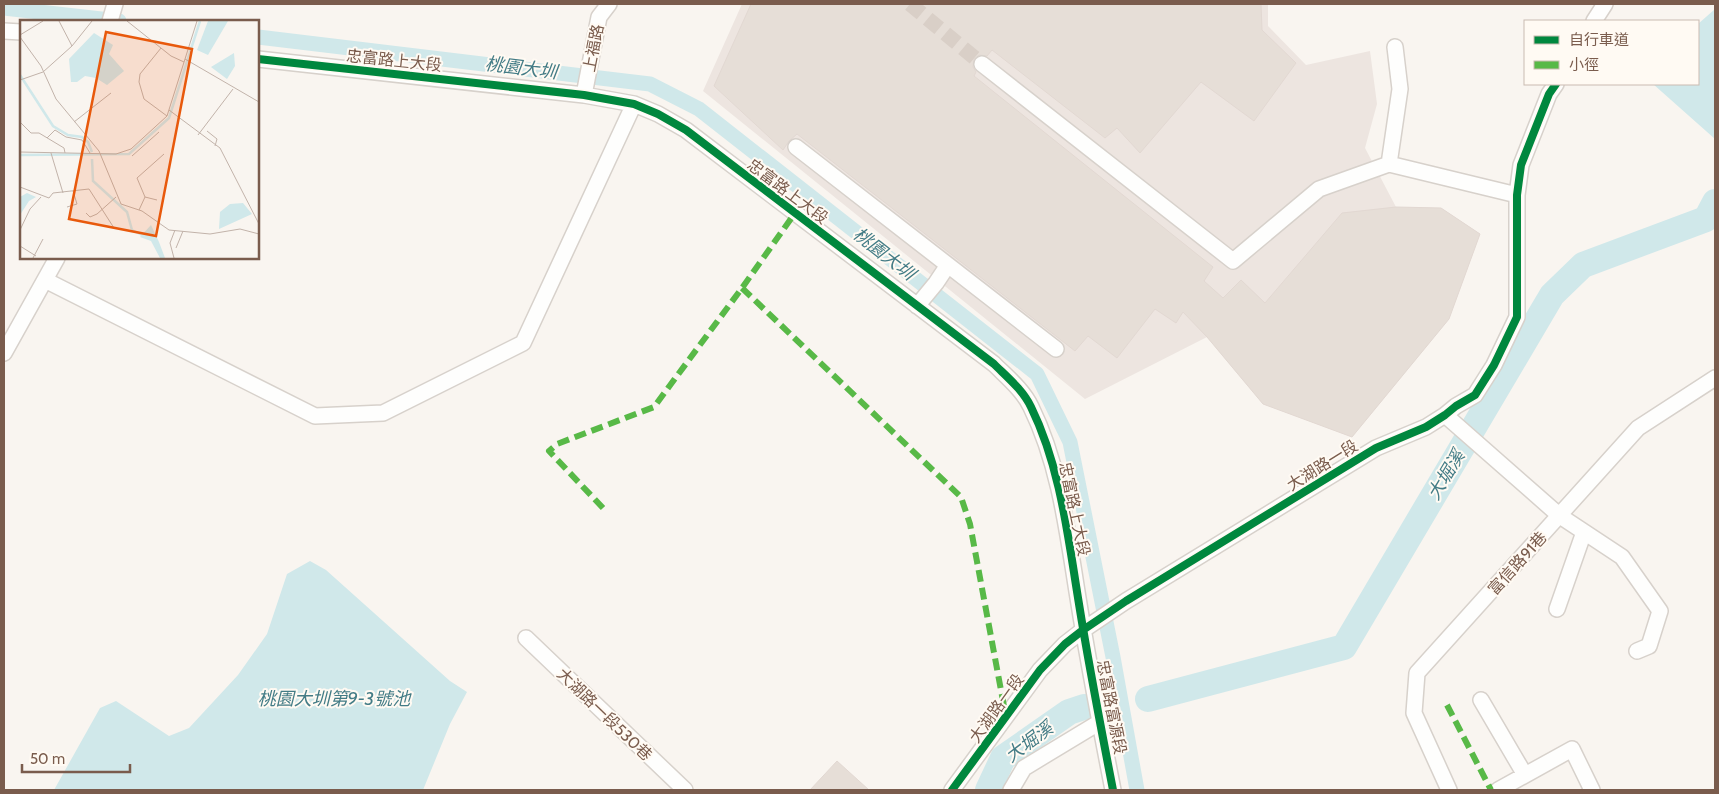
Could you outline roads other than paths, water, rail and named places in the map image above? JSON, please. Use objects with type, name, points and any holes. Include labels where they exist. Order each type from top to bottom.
[{"type":"street","name":"上福路","points":[[585,90],[599,17],[609,4]]},
{"type":"street","points":[[1595,20],[1605,4]]},
{"type":"street","points":[[4,30],[20,32]]},
{"type":"street","points":[[1389,164],[1400,89],[1395,47]]},
{"type":"street","name":"忠富路上大段","points":[[259,59],[585,90],[634,104],[658,114],[686,130],[918,304],[994,364],[1013,383],[1030,405],[1047,447],[1060,494],[1083,630]]},
{"type":"street","points":[[982,64],[1233,261],[1319,189],[1389,164],[1517,195]]},
{"type":"street","name":"大湖路一段","points":[[952,790],[1040,670],[1065,644],[1083,630],[1126,601],[1376,448],[1426,427],[1475,395],[1494,365],[1517,317],[1517,195],[1521,166],[1549,94],[1555,85]]},
{"type":"street","points":[[45,280],[315,416],[383,414],[523,343],[634,104]]},
{"type":"street","points":[[796,147],[1056,350]]},
{"type":"street","points":[[4,353],[56,259]]},
{"type":"street","points":[[918,304],[948,265]]},
{"type":"street","name":"富信路91巷","points":[[1449,790],[1414,713],[1417,673],[1638,428],[1715,378]]},
{"type":"street","points":[[1445,415],[1560,516],[1622,557],[1660,611],[1649,646],[1637,651]]},
{"type":"street","points":[[1557,609],[1584,532]]},
{"type":"street","name":"忠富路富源段","points":[[1083,630],[1113,790]]},
{"type":"street","name":"大湖路一段530巷","points":[[526,638],[685,790]]},
{"type":"street","points":[[1481,700],[1525,775]]},
{"type":"street","points":[[1011,790],[1024,768],[1100,722]]},
{"type":"street","points":[[1498,790],[1572,749],[1592,790]]},
{"type":"water","points":[[1715,9],[1715,139],[1654,85],[1699,85],[1699,23]]},
{"type":"water","name":"桃園大圳第9-3號池","points":[[310,561],[326,570],[450,681],[467,692],[450,724],[423,790],[54,790],[100,708],[116,701],[169,736],[189,728],[238,675],[267,634],[287,574]]},
{"type":"waterway","name":"桃園大圳","points":[[4,8],[110,20]]},
{"type":"waterway","name":"桃園大圳","points":[[259,37],[650,84],[699,109],[1037,374],[1070,442],[1113,657],[1137,790]]},
{"type":"waterway","name":"大堀溪","points":[[1148,699],[1344,647],[1552,295],[1583,265],[1706,219],[1715,202]]},
{"type":"waterway","name":"大堀溪","points":[[988,790],[1003,758],[1069,712],[1084,707]]},
{"type":"tunnel","points":[[910,4],[982,64]]}]
